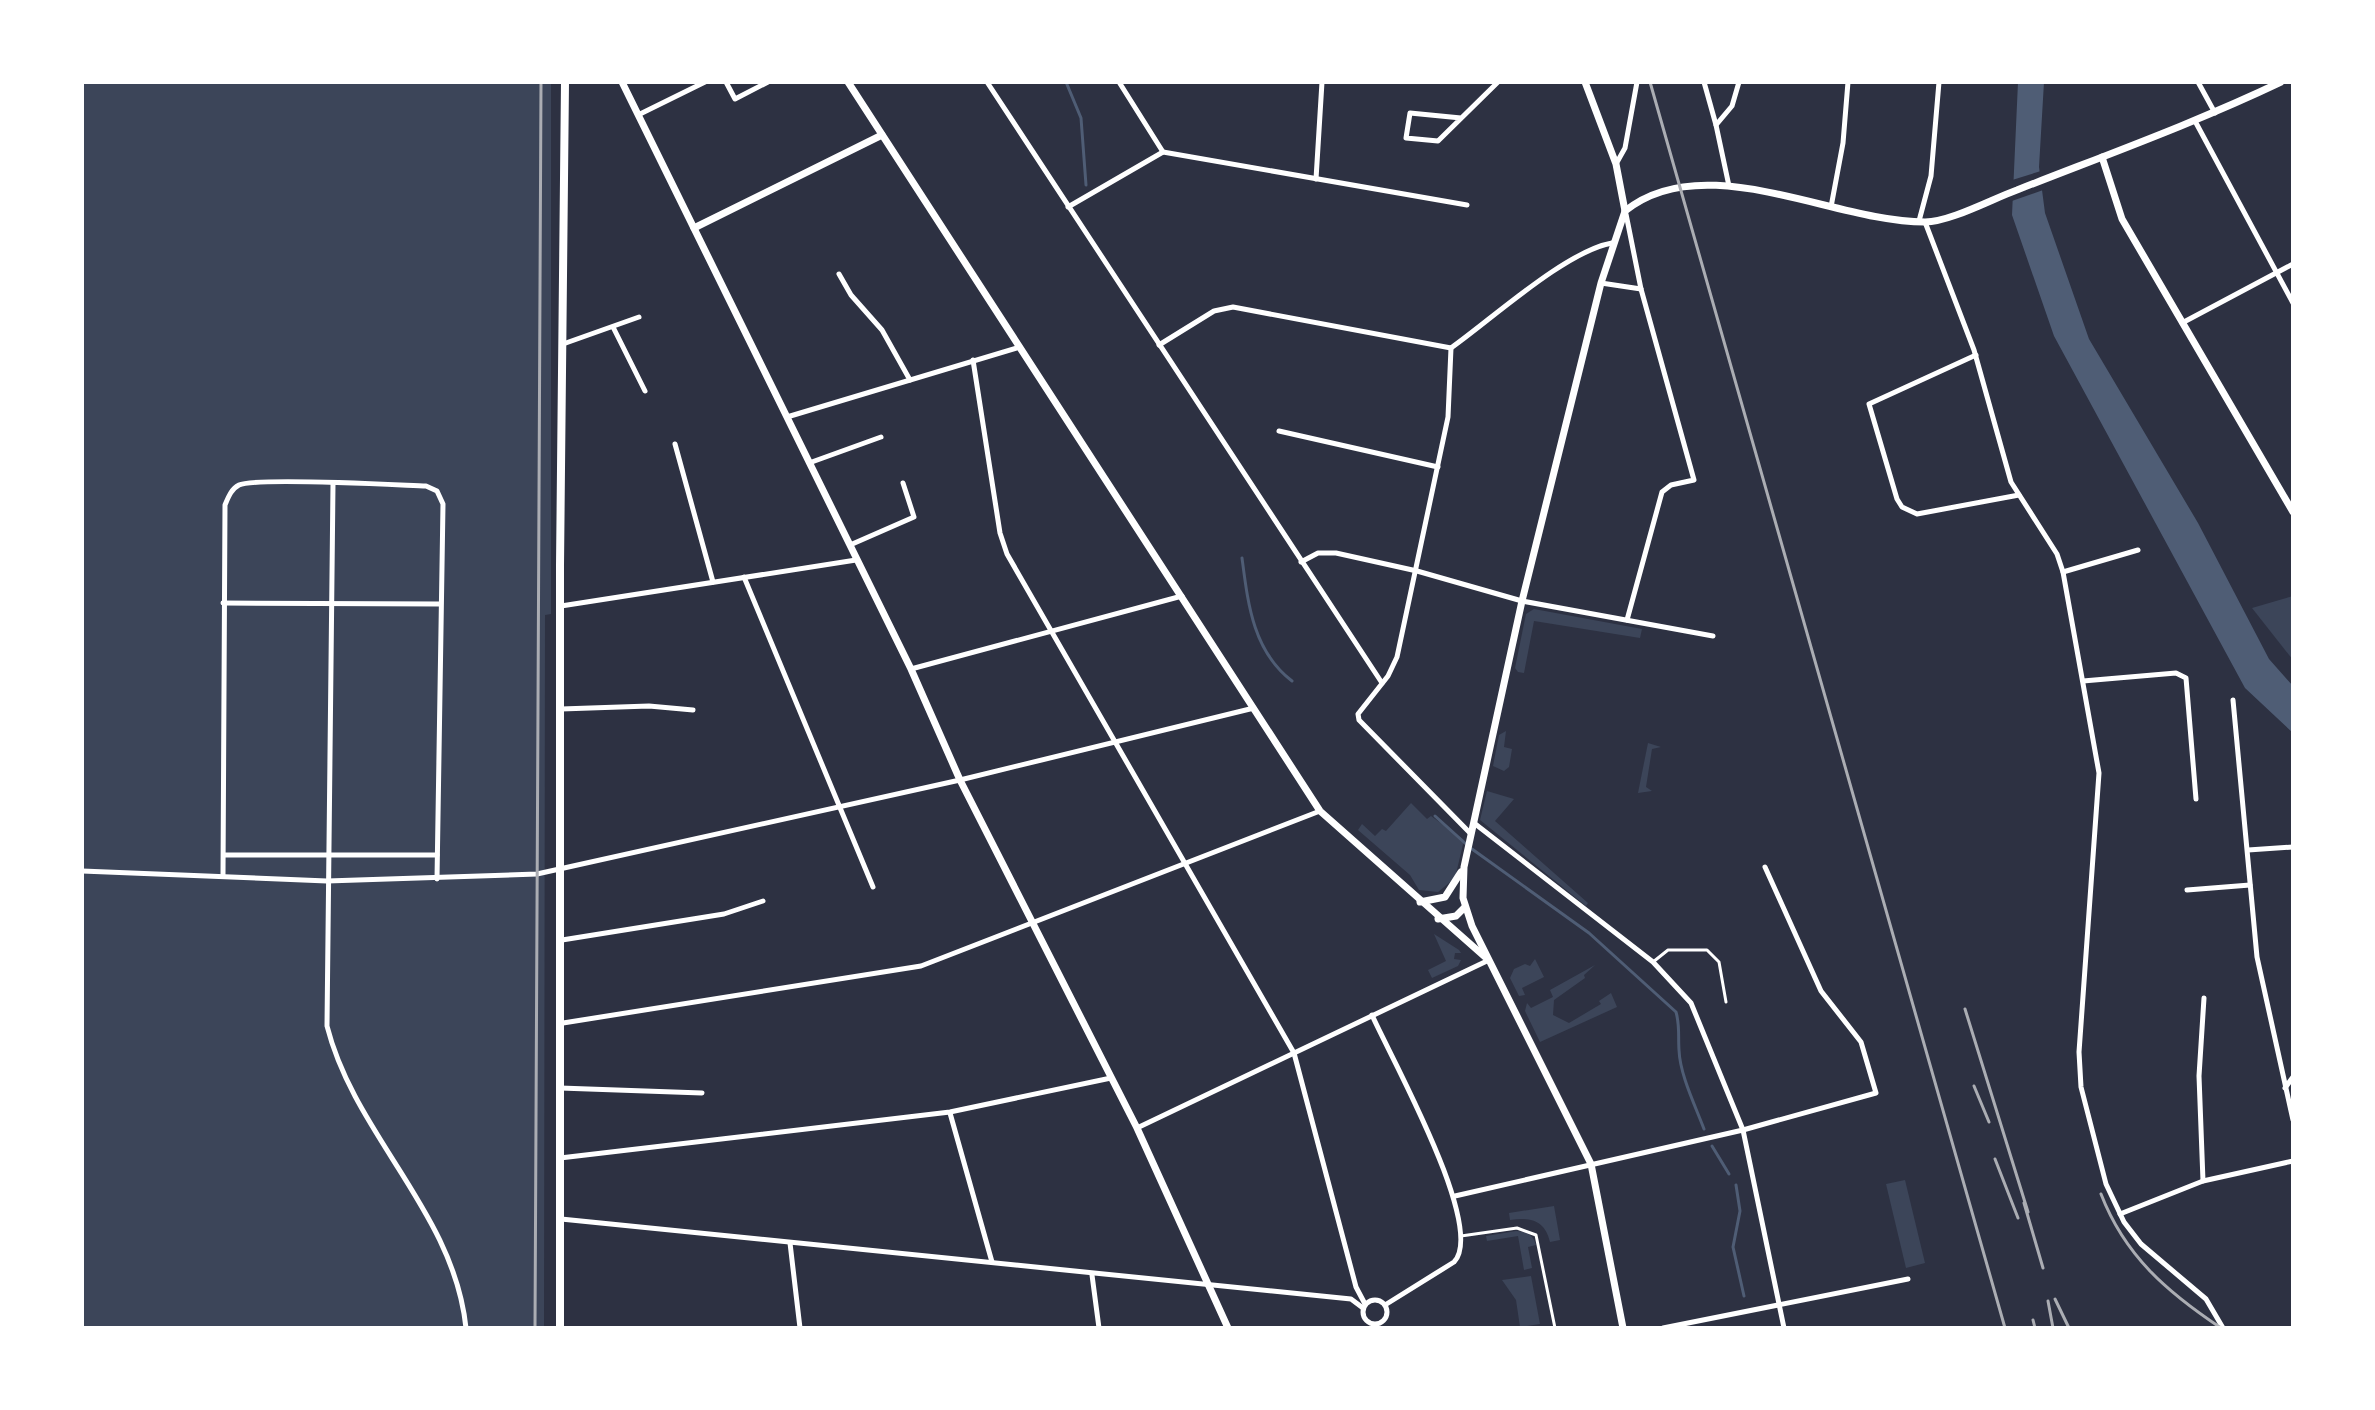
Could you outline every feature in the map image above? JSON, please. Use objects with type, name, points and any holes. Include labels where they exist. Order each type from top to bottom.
[{"type":"main road","points":[[560,1328],[565,82]]},
{"type":"street","points":[[622,82],[911,669],[960,780],[1137,1128],[1228,1328]]},
{"type":"street","points":[[638,115],[705,82]]},
{"type":"street","points":[[726,82],[735,99],[768,82]]},
{"type":"street","points":[[848,82],[1320,811],[1438,919],[1489,960]]},
{"type":"street","points":[[987,82],[1382,683]]},
{"type":"street","points":[[1119,82],[1163,152]]},
{"type":"street","points":[[1316,179],[1322,82]]},
{"type":"street","points":[[1461,118],[1410,113],[1406,138],[1438,141],[1498,82]]},
{"type":"street","points":[[1585,82],[1616,164],[1641,289],[1694,480],[1671,485],[1662,492],[1627,620]]},
{"type":"street","points":[[1616,164],[1625,148],[1637,82]]},
{"type":"street","points":[[1704,82],[1729,186]]},
{"type":"street","points":[[1716,125],[1732,106],[1739,82]]},
{"type":"street","points":[[1831,208],[1843,143],[1848,82]]},
{"type":"street","points":[[1939,82],[1931,176],[1922,221],[1976,355],[2011,482],[2057,554],[2063,572],[2099,773],[2079,1068],[2106,1184],[2120,1214],[2141,1244],[2206,1299],[2223,1328]]},
{"type":"street","points":[[2198,82],[2215,113]]},
{"type":"street","points":[[1623,1328],[1591,1164],[1465,907],[1464,867],[1522,601],[1601,283],[1625,211],[1643,199],[1689,184],[1729,186],[1831,208],[1922,221],[1983,203],[2084,164],[2215,113],[2281,82]]},
{"type":"street","points":[[2195,121],[2293,303]]},
{"type":"street","points":[[694,228],[882,135]]},
{"type":"street","points":[[1068,207],[1163,152],[1467,205]]},
{"type":"street","points":[[2102,157],[2122,219],[2293,512]]},
{"type":"street","points":[[1159,345],[1214,311],[1233,307],[1451,348],[1563,266],[1592,248],[1612,243]]},
{"type":"street","points":[[2182,323],[2293,264]]},
{"type":"street","points":[[839,274],[851,295],[882,330],[910,380]]},
{"type":"street","points":[[1601,283],[1641,289]]},
{"type":"street","points":[[562,345],[639,317]]},
{"type":"street","points":[[613,327],[645,391]]},
{"type":"street","points":[[787,417],[1021,346]]},
{"type":"street","points":[[1451,348],[1448,417],[1397,657],[1382,683],[1358,711],[1359,720],[1471,836]]},
{"type":"street","points":[[1976,355],[1869,404],[1897,499],[1902,507],[1917,514],[2019,495]]},
{"type":"street","points":[[973,360],[1002,543],[1294,1053],[1356,1287],[1364,1306],[1365,1320],[1375,1326],[1387,1317],[1385,1305],[1375,1299],[1364,1306]]},
{"type":"street","points":[[1279,431],[1438,467]]},
{"type":"street","points":[[809,463],[881,437]]},
{"type":"street","points":[[675,444],[713,582]]},
{"type":"street","points":[[223,876],[225,505],[233,490],[247,483],[333,484],[426,486],[437,491],[443,504],[437,879]]},
{"type":"street","points":[[849,545],[914,517],[903,483]]},
{"type":"street","points":[[333,484],[326,1013],[331,1042],[359,1105],[444,1244],[460,1288],[466,1328]]},
{"type":"street","points":[[2063,572],[2138,550]]},
{"type":"street","points":[[1301,562],[1329,552],[1417,571],[1522,601],[1713,636]]},
{"type":"street","points":[[561,606],[856,560]]},
{"type":"street","points":[[744,577],[842,805],[873,887]]},
{"type":"street","points":[[911,669],[1183,596]]},
{"type":"street","points":[[223,603],[440,604]]},
{"type":"street","points":[[2083,681],[2183,675],[2189,697],[2196,799]]},
{"type":"street","points":[[2233,700],[2257,957],[2293,1120]]},
{"type":"street","points":[[561,709],[649,706],[693,710]]},
{"type":"street","points":[[82,871],[327,881],[437,879],[562,870],[960,780],[1254,708]]},
{"type":"street","points":[[563,1023],[906,970],[1320,811]]},
{"type":"street","points":[[1474,823],[1653,962],[1691,1003],[1743,1130],[1784,1328]]},
{"type":"street","points":[[2248,850],[2293,847]]},
{"type":"street","points":[[224,855],[437,855]]},
{"type":"street","points":[[1438,919],[1445,897],[1464,867]]},
{"type":"street","points":[[1455,1196],[1743,1130],[1876,1093],[1861,1042],[1821,991],[1765,867]]},
{"type":"street","points":[[2187,890],[2250,885]]},
{"type":"street","points":[[1420,902],[1445,897]]},
{"type":"street","points":[[562,940],[724,914],[763,901]]},
{"type":"street","points":[[1438,919],[1451,918],[1465,907]]},
{"type":"street","points":[[1137,1128],[1489,960]]},
{"type":"street","points":[[2203,1181],[2199,1076],[2204,998]]},
{"type":"street","points":[[1372,1015],[1455,1196],[1461,1236],[1461,1252],[1454,1262],[1385,1305]]},
{"type":"street","points":[[2285,1088],[2293,1077]]},
{"type":"street","points":[[560,1158],[950,1112],[1111,1078]]},
{"type":"street","points":[[560,1088],[702,1093]]},
{"type":"street","points":[[950,1112],[992,1262]]},
{"type":"street","points":[[2120,1214],[2203,1181],[2293,1161]]},
{"type":"street","points":[[561,1219],[1208,1287],[1351,1299],[1364,1306]]},
{"type":"street","points":[[790,1243],[800,1328]]},
{"type":"street","points":[[1092,1275],[1099,1328]]},
{"type":"street","points":[[1663,1328],[1908,1279]]},
{"type":"lane","points":[[1653,962],[1668,950],[1707,950],[1719,962],[1726,1002]]},
{"type":"lane","points":[[1461,1236],[1517,1228],[1536,1235],[1555,1328]]},
{"type":"shaded area","points":[[82,82],[551,82],[551,614],[545,615],[544,1328],[82,1328]]},
{"type":"shaded area","points":[[2018,82],[2044,82],[2039,167],[2045,213],[2089,339],[2198,523],[2269,659],[2293,686],[2293,733],[2245,688],[2054,336],[2012,215]]},
{"type":"shaded area","points":[[2293,596],[2293,660],[2252,608]]},
{"type":"shaded area","points":[[1534,609],[1642,629],[1640,638],[1534,621],[1524,673],[1518,672],[1515,668],[1526,614]]},
{"type":"shaded area","points":[[1506,731],[1504,747],[1512,749],[1509,767],[1504,771],[1493,766],[1499,735]]},
{"type":"shaded area","points":[[1648,743],[1661,747],[1652,749],[1646,787],[1652,791],[1638,793]]},
{"type":"shaded area","points":[[1487,791],[1514,799],[1495,821],[1588,903],[1586,906],[1480,820]]},
{"type":"shaded area","points":[[1411,803],[1427,819],[1431,816],[1464,840],[1455,878],[1438,892],[1419,890],[1410,875],[1358,830],[1362,824],[1375,836],[1382,829],[1386,831]]},
{"type":"shaded area","points":[[1434,934],[1459,950],[1461,953],[1455,953],[1454,959],[1461,960],[1458,966],[1432,978],[1428,970],[1446,961]]},
{"type":"shaded area","points":[[1535,959],[1544,977],[1522,988],[1525,995],[1519,996],[1510,978],[1514,969],[1525,964],[1530,966]]},
{"type":"shaded area","points":[[1595,965],[1584,975],[1585,978],[1554,1000],[1553,1015],[1569,1023],[1601,1004],[1599,1001],[1611,993],[1617,1007],[1540,1042],[1525,1011],[1527,1003],[1531,1008],[1553,997],[1550,990]]},
{"type":"shaded area","points":[[1905,1180],[1925,1263],[1906,1268],[1886,1184]]},
{"type":"shaded area","points":[[1554,1206],[1560,1240],[1550,1242],[1544,1229],[1536,1222],[1510,1220],[1509,1213]]},
{"type":"shaded area","points":[[1516,1231],[1529,1234],[1535,1241],[1536,1245],[1528,1247],[1532,1268],[1524,1270],[1518,1236],[1487,1241],[1486,1236]]},
{"type":"shaded area","points":[[1531,1276],[1540,1324],[1520,1327],[1516,1300],[1502,1280]]},
{"type":"pier","points":[[2044,170],[2046,189],[2009,202],[2009,181]]},
{"type":"waterway","points":[[1066,82],[1081,118],[1086,185]]},
{"type":"waterway","points":[[1242,558],[1250,609],[1261,641],[1279,669],[1292,681]]},
{"type":"waterway","points":[[1435,816],[1466,844]]},
{"type":"waterway","points":[[1472,849],[1589,933],[1676,1012],[1682,1070],[1704,1129]]},
{"type":"waterway","points":[[1712,1146],[1729,1174]]},
{"type":"waterway","points":[[1736,1185],[1740,1211],[1733,1247],[1744,1296]]},
{"type":"railway","points":[[535,1328],[541,82]]},
{"type":"railway","points":[[1650,82],[2005,1328]]},
{"type":"railway","points":[[1965,1009],[2028,1212]]},
{"type":"railway","points":[[1974,1086],[1989,1122]]},
{"type":"railway","points":[[1995,1159],[2018,1218]]},
{"type":"railway","points":[[2101,1194],[2122,1236],[2150,1271],[2183,1301],[2221,1328]]},
{"type":"railway","points":[[2024,1203],[2043,1268]]},
{"type":"railway","points":[[2055,1299],[2069,1328]]},
{"type":"railway","points":[[2048,1301],[2053,1328]]},
{"type":"railway","points":[[2033,1320],[2035,1328]]}]
